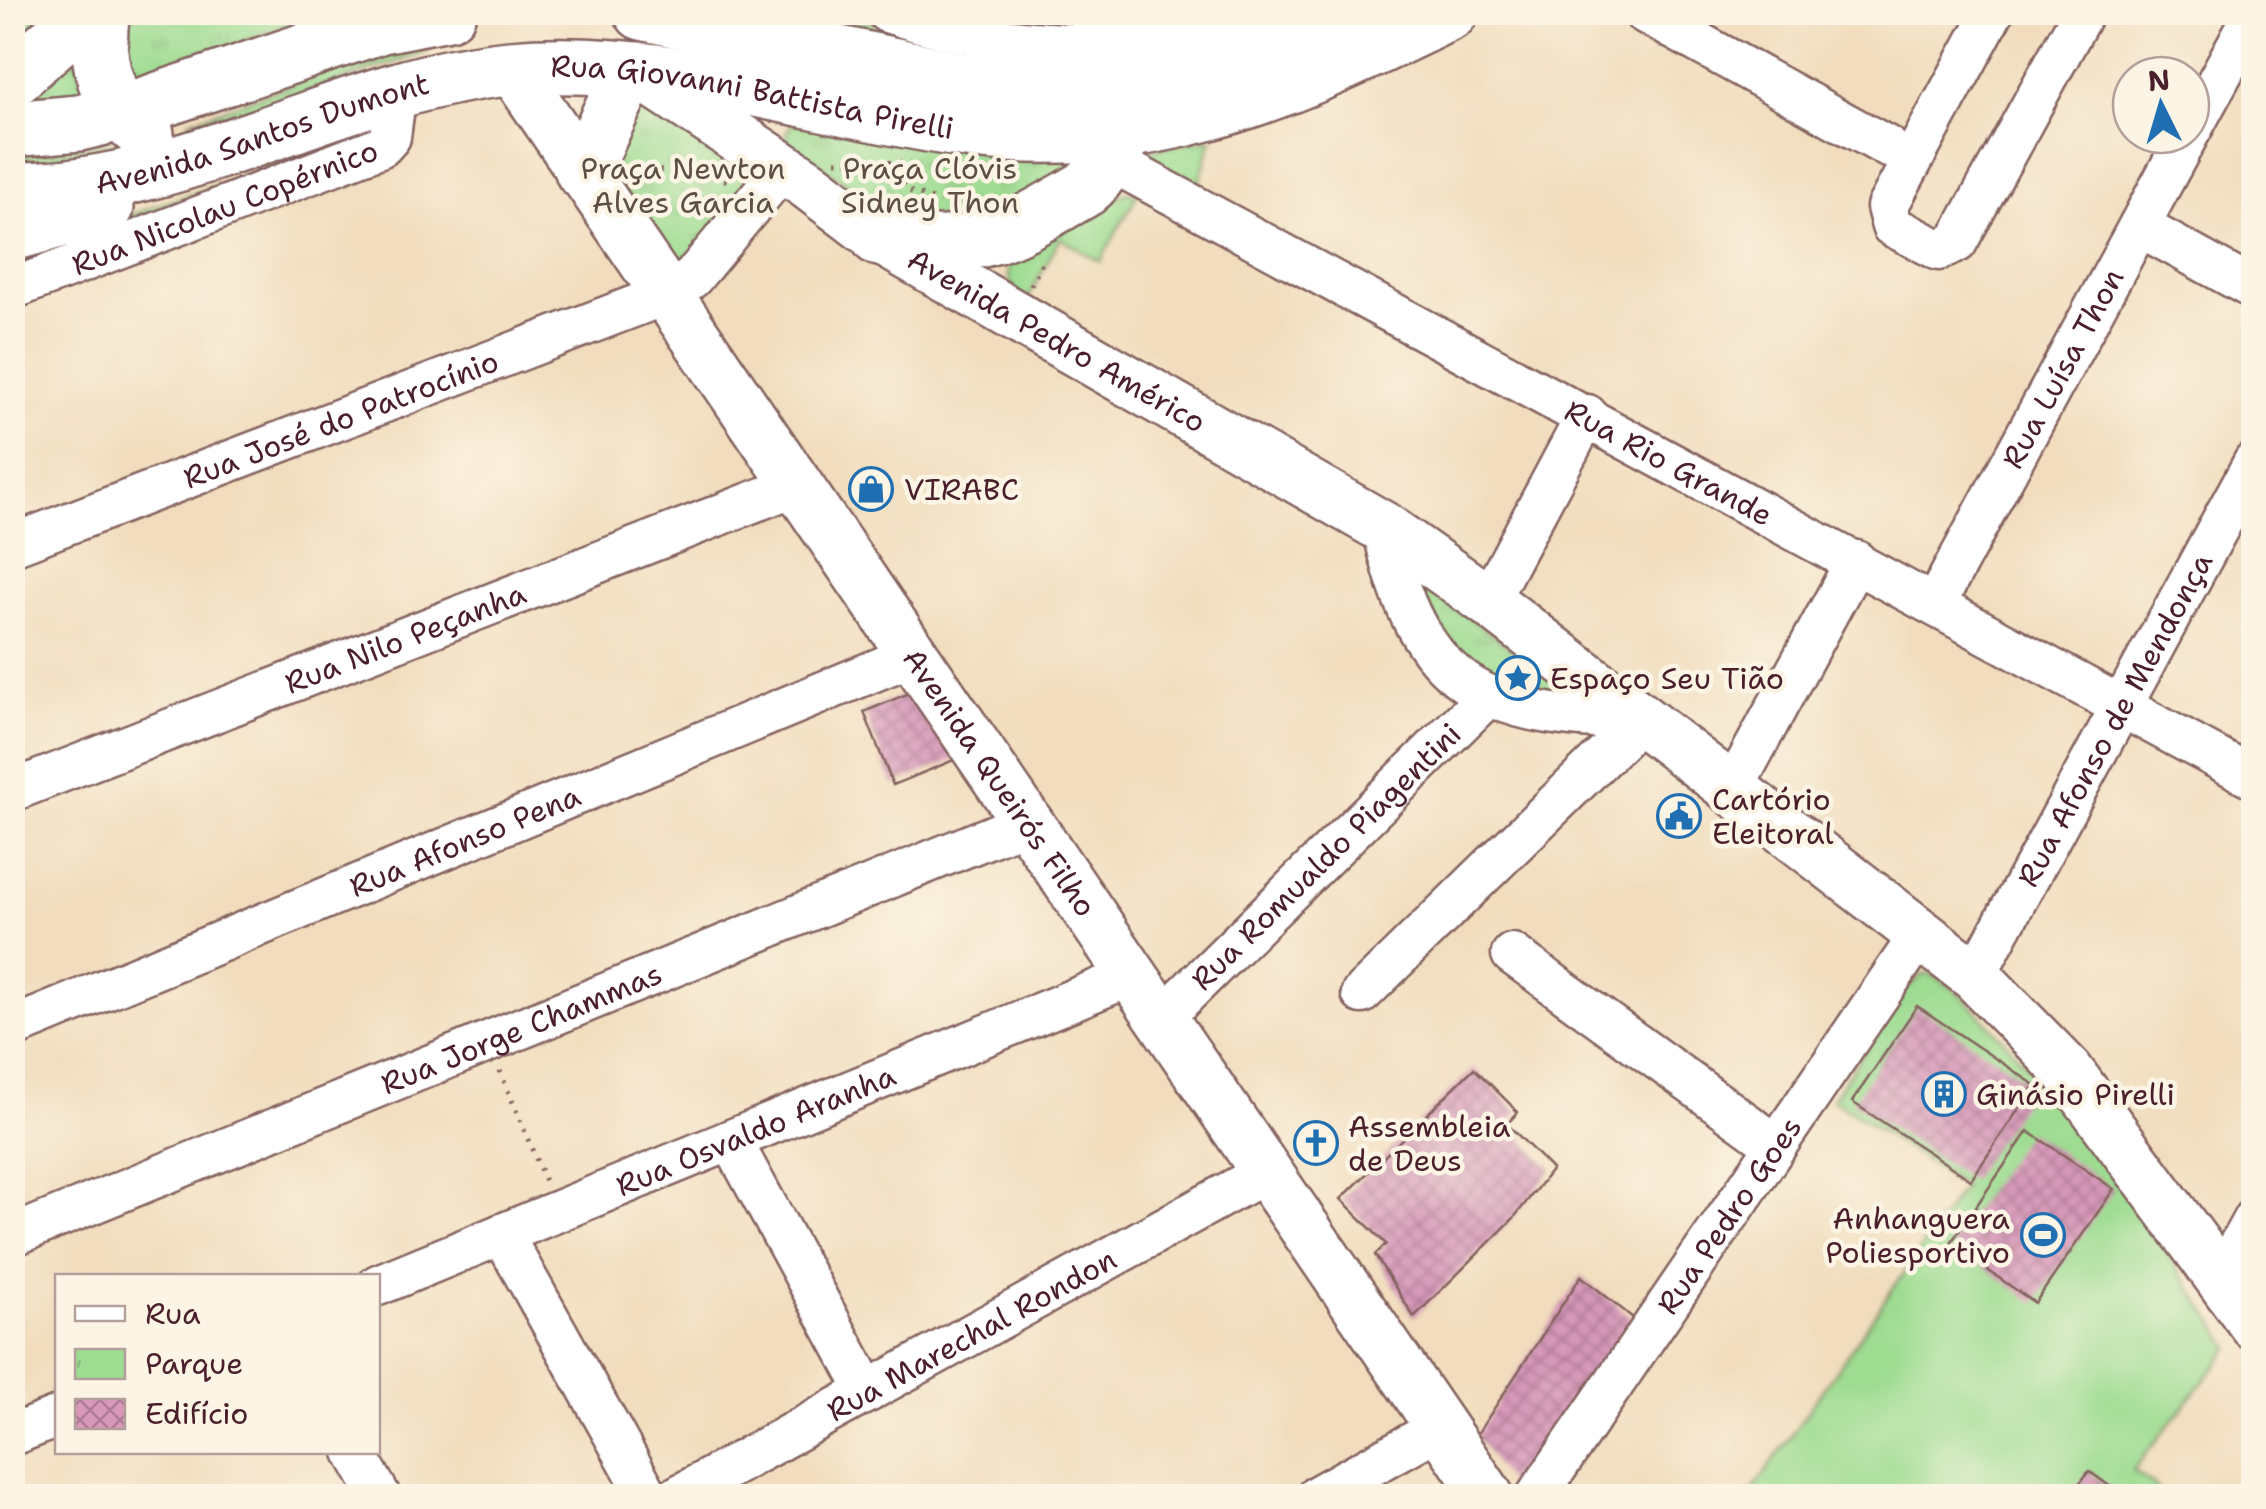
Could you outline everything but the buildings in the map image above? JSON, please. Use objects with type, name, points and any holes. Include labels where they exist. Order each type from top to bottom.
[{"type":"highway","points":[[12,79],[87,12]]},
{"type":"highway","points":[[102,12],[103,76],[121,113],[158,141],[205,156]]},
{"type":"highway","name":"Rua Giovanni Battista Pirelli","points":[[642,12],[764,26],[961,80],[1024,88],[1090,109],[1243,105],[1324,74],[1450,12]]},
{"type":"highway","name":"Rua Giovanni Battista Pirelli","points":[[512,68],[634,71],[960,129],[1034,134],[1090,109],[1138,81],[1208,66],[1340,12]]},
{"type":"highway","points":[[438,13],[512,68]]},
{"type":"highway","name":"Avenida Santos Dumont","points":[[12,129],[64,125],[121,113],[382,25],[438,13]]},
{"type":"highway","name":"Avenida Santos Dumont","points":[[12,190],[116,179],[205,156],[396,91],[512,68]]},
{"type":"highway","points":[[585,173],[634,71]]},
{"type":"highway","points":[[880,238],[932,244],[1027,243],[1097,180],[1106,156],[1090,109]]},
{"type":"highway","points":[[12,234],[140,198],[171,183],[205,156]]},
{"type":"main road","name":"Avenida Queirós Filho","points":[[512,68],[1488,1496]]},
{"type":"main road","name":"Avenida Pedro Américo","points":[[634,71],[784,167],[880,238],[1383,526],[1488,601],[1731,792],[1975,976],[2068,1071],[2254,1324]]},
{"type":"main road","points":[[1015,315],[995,269],[1027,243]]},
{"type":"street","points":[[887,12],[1018,42],[1077,45],[1172,33],[1244,12]]},
{"type":"street","points":[[1643,12],[1888,148]]},
{"type":"street","points":[[1993,12],[1887,208],[1892,226],[1939,250],[1958,242],[2084,12]]},
{"type":"street","name":"Rua Luísa Thon","points":[[2211,93],[2254,14]]},
{"type":"street","name":"Rua Nicolau Copérnico","points":[[12,288],[382,146],[390,137],[396,91]]},
{"type":"street","name":"Rua Rio Grande","points":[[1090,109],[1131,172],[1587,414],[2254,778]]},
{"type":"street","name":"Rua Luísa Thon","points":[[1935,604],[2178,155]]},
{"type":"street","points":[[669,293],[692,278],[784,167]]},
{"type":"street","points":[[2139,226],[2254,289]]},
{"type":"street","name":"Rua José do Patrocínio","points":[[12,546],[669,293]]},
{"type":"street","points":[[1488,601],[1587,414]]},
{"type":"street","name":"Rua Afonso de Mendonça","points":[[1975,976],[2254,462]]},
{"type":"street","name":"Rua Nilo Peçanha","points":[[12,791],[799,484]]},
{"type":"street","points":[[1383,526],[1411,622],[1438,660],[1487,697],[1559,716],[1641,720]]},
{"type":"street","points":[[1731,792],[1856,561]]},
{"type":"street","name":"Rua Afonso Pena","points":[[12,1028],[915,654]]},
{"type":"street","name":"Rua Romualdo Piagentini","points":[[1162,1018],[1487,697]]},
{"type":"street","points":[[1362,993],[1641,720]]},
{"type":"street","name":"Rua Jorge Chammas","points":[[12,1236],[1029,822]]},
{"type":"street","name":"Rua Pedro Goes","points":[[1536,1496],[1920,935]]},
{"type":"street","points":[[1512,954],[1776,1145]]},
{"type":"street","name":"Rua Osvaldo Aranha","points":[[380,1285],[1134,975]]},
{"type":"street","points":[[731,1140],[868,1392]]},
{"type":"street","name":"Rua Marechal Rondon","points":[[678,1496],[1266,1172]]},
{"type":"street","points":[[2221,1278],[2254,1218]]},
{"type":"street","points":[[502,1234],[648,1496]]},
{"type":"street","points":[[12,1435],[55,1417]]},
{"type":"street","points":[[1317,1496],[1441,1427]]},
{"type":"street","points":[[357,1454],[380,1496]]},
{"type":"path","points":[[893,165],[908,192],[957,204]]},
{"type":"path","points":[[585,173],[642,167],[719,178]]},
{"type":"path","points":[[1015,315],[1027,243]]},
{"type":"path","points":[[488,1043],[558,1212]]},
{"type":"green space","points":[[13,13],[60,13],[13,62]]},
{"type":"green space","points":[[121,13],[318,15],[127,83]]},
{"type":"green space","points":[[814,13],[855,13],[894,35]]},
{"type":"green space","points":[[74,43],[85,95],[18,106]]},
{"type":"green space","points":[[417,45],[427,47],[427,52],[229,118],[188,122],[362,59]]},
{"type":"green space","name":"Praça Newton Alves Garcia","points":[[664,110],[753,174],[689,264],[672,265],[607,162],[636,114]]},
{"type":"green space","name":"Praça Clóvis Sidney Thon","points":[[793,122],[1080,161],[980,222],[887,213],[786,142]]},
{"type":"green space","points":[[356,138],[13,275],[13,255]]},
{"type":"green space","points":[[1212,138],[1197,190],[1140,164],[1140,152]]},
{"type":"green space","points":[[119,143],[122,153],[13,169],[12,156]]},
{"type":"green space","points":[[1128,192],[1138,193],[1100,262],[1060,238],[1025,304],[1009,278],[1010,265],[1018,250]]},
{"type":"green space","points":[[1411,575],[1564,688],[1565,700],[1562,703],[1467,666],[1408,577]]},
{"type":"green space","name":"Anhanguera Poliesportivo","points":[[1930,974],[1967,1001],[2063,1108],[2231,1347],[2133,1470],[2167,1496],[1749,1496],[1964,1186],[1832,1099],[1905,991],[1922,975]]},
{"type":"place","name":"VIRABC","points":[[871,489]]},
{"type":"place","name":"Espaço Seu Tião","points":[[1518,678]]},
{"type":"place","name":"Cartório Eleitoral","points":[[1679,816]]},
{"type":"place","name":"Ginásio Pirelli","points":[[1944,1094]]},
{"type":"place","name":"Assembleia de Deus","points":[[1316,1143]]},
{"type":"place","name":"Anhanguera Poliesportivo","points":[[2043,1235]]}]
